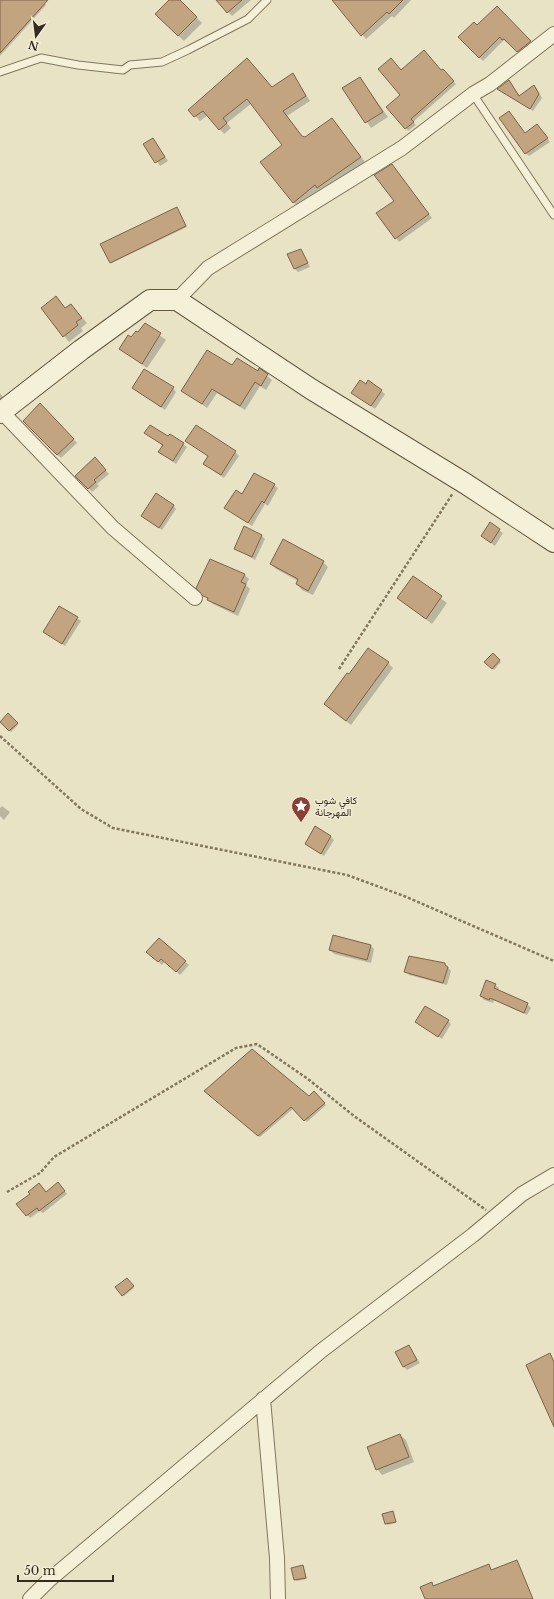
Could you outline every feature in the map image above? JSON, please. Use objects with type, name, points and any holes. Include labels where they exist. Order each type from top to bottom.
[{"type":"street","points":[[177,300],[208,268],[402,148],[473,94],[490,84],[554,34]]},
{"type":"street","points":[[195,598],[114,529],[1,412],[81,350],[150,300],[177,300],[311,389],[460,481],[554,542]]},
{"type":"street","points":[[30,1599],[48,1581],[321,1351],[473,1235],[522,1194],[554,1175]]},
{"type":"street","points":[[263,1399],[277,1558],[278,1599]]},
{"type":"lane","points":[[0,72],[41,58],[78,65],[123,70],[130,65],[162,62],[248,19],[267,0]]},
{"type":"lane","points":[[473,94],[554,215]]},
{"type":"path","points":[[339,669],[460,481]]},
{"type":"path","points":[[0,736],[82,809],[113,828],[347,875],[404,896],[554,961]]},
{"type":"path","points":[[7,1192],[40,1173],[54,1157],[236,1048],[257,1044],[308,1079],[354,1116],[483,1207],[494,1217]]},
{"type":"building","points":[[0,0],[48,0],[0,53]]},
{"type":"building","points":[[169,0],[180,0],[197,17],[178,36],[155,14]]},
{"type":"building","points":[[216,0],[242,0],[227,13]]},
{"type":"building","points":[[332,0],[403,0],[389,14],[387,12],[361,36]]},
{"type":"building","points":[[497,6],[531,41],[517,52],[500,37],[479,58],[458,37],[474,22],[477,25]]},
{"type":"building","points":[[424,50],[441,70],[443,69],[454,81],[411,119],[414,122],[405,129],[386,107],[400,95],[378,69],[391,58],[401,70]]},
{"type":"building","points":[[247,58],[272,87],[293,73],[306,96],[283,111],[302,136],[305,137],[332,118],[361,157],[317,188],[315,185],[293,203],[260,162],[282,145],[247,99],[223,118],[227,123],[219,130],[203,111],[194,117],[188,110]]},
{"type":"building","points":[[360,77],[383,112],[365,123],[342,88]]},
{"type":"building","points":[[509,80],[519,96],[534,85],[539,94],[530,109],[497,89]]},
{"type":"building","points":[[509,111],[525,133],[537,124],[548,138],[525,154],[499,118]]},
{"type":"building","points":[[153,138],[165,157],[155,163],[143,144]]},
{"type":"building","points":[[392,164],[429,214],[395,239],[376,213],[394,201],[374,175]]},
{"type":"building","points":[[177,207],[186,226],[110,263],[100,244]]},
{"type":"building","points":[[301,249],[308,263],[294,269],[287,254]]},
{"type":"building","points":[[56,296],[65,308],[71,304],[82,318],[76,322],[78,325],[63,337],[41,308]]},
{"type":"building","points":[[145,323],[161,333],[142,364],[119,349],[128,335],[131,337],[136,331],[138,332]]},
{"type":"building","points":[[207,350],[232,365],[237,358],[258,371],[259,368],[268,374],[261,386],[255,382],[240,406],[212,389],[202,404],[181,391]]},
{"type":"building","points":[[144,369],[174,387],[161,407],[132,388]]},
{"type":"building","points":[[360,380],[366,384],[368,380],[382,390],[371,406],[351,393]]},
{"type":"building","points":[[40,403],[74,439],[57,455],[23,421]]},
{"type":"building","points":[[150,425],[168,436],[170,434],[184,443],[173,461],[158,452],[163,445],[144,433]]},
{"type":"building","points":[[196,425],[236,451],[221,475],[203,464],[208,456],[185,441]]},
{"type":"building","points":[[95,457],[106,470],[94,480],[96,482],[88,489],[75,476]]},
{"type":"building","points":[[254,473],[275,484],[264,503],[262,501],[248,523],[224,508],[236,490],[242,494]]},
{"type":"building","points":[[156,493],[174,505],[159,528],[141,516]]},
{"type":"building","points":[[490,522],[500,529],[491,543],[481,536]]},
{"type":"building","points":[[244,526],[262,535],[252,557],[234,549]]},
{"type":"building","points":[[283,539],[324,561],[308,591],[296,584],[298,579],[270,564]]},
{"type":"building","points":[[210,559],[245,574],[241,582],[246,584],[234,612],[207,600],[208,598],[203,596],[196,588]]},
{"type":"building","points":[[413,576],[442,596],[426,619],[397,598]]},
{"type":"building","points":[[59,606],[78,617],[62,644],[43,632]]},
{"type":"building","points":[[368,648],[389,662],[346,721],[324,704]]},
{"type":"building","points":[[493,653],[500,660],[492,669],[484,662]]},
{"type":"building","points":[[8,713],[18,723],[9,731],[0,722]]},
{"type":"building","points":[[315,826],[331,836],[321,854],[305,844]]},
{"type":"building","points":[[333,935],[371,945],[367,960],[329,950]]},
{"type":"building","points":[[159,938],[186,961],[176,972],[161,959],[158,962],[146,952]]},
{"type":"building","points":[[409,956],[445,963],[448,967],[443,983],[404,972]]},
{"type":"building","points":[[486,980],[496,984],[494,988],[528,1003],[524,1013],[490,998],[489,1000],[480,996]]},
{"type":"building","points":[[425,1006],[449,1020],[438,1037],[415,1022]]},
{"type":"building","points":[[252,1049],[309,1096],[314,1091],[325,1103],[304,1121],[291,1107],[258,1136],[204,1091]]},
{"type":"building","points":[[58,1182],[65,1191],[39,1211],[37,1208],[26,1216],[16,1204],[30,1194],[28,1192],[39,1183],[46,1192]]},
{"type":"building","points":[[127,1278],[134,1286],[122,1296],[115,1287]]},
{"type":"building","points":[[409,1345],[417,1360],[403,1367],[395,1352]]},
{"type":"building","points":[[550,1353],[554,1362],[554,1427],[526,1365]]},
{"type":"building","points":[[400,1434],[409,1457],[376,1470],[367,1447]]},
{"type":"building","points":[[393,1511],[396,1522],[385,1524],[382,1514]]},
{"type":"building","points":[[517,1560],[533,1599],[425,1599],[420,1587],[432,1582],[433,1586],[489,1564],[491,1570]]},
{"type":"building","points":[[303,1565],[306,1578],[294,1580],[291,1568]]},
{"type":"place","name":"كافي شوب المهرجانة","points":[[301,823]]}]
